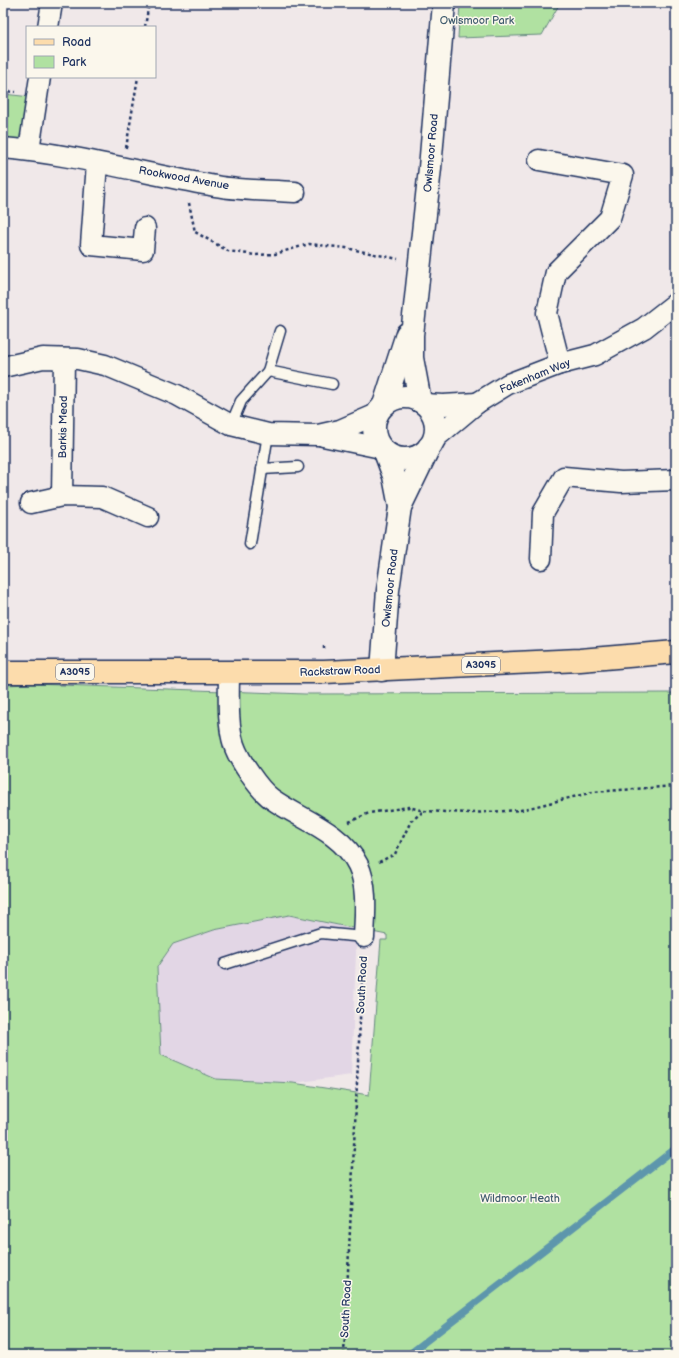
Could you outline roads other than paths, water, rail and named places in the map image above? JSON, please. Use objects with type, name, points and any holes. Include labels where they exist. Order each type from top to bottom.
[{"type":"main road","name":"Rackstraw Road","points":[[3,672],[382,670],[580,660],[676,652]]},
{"type":"street","points":[[48,26],[52,3]]},
{"type":"street","name":"Owlsmoor Road","points":[[422,402],[412,358],[412,335],[444,3]]},
{"type":"street","points":[[29,150],[40,78]]},
{"type":"street","name":"Rookwood Avenue","points":[[3,148],[29,150],[97,162],[212,186],[295,192]]},
{"type":"street","points":[[539,160],[623,175],[610,218],[556,272],[547,313],[560,364]]},
{"type":"street","points":[[97,162],[91,246],[143,250],[145,228]]},
{"type":"street","name":"Owlsmoor Road","points":[[380,410],[416,303]]},
{"type":"street","name":"Fakenham Way","points":[[431,443],[476,403],[508,384],[560,364],[595,355],[644,328],[676,303]]},
{"type":"street","points":[[3,367],[43,358],[78,359],[105,365],[177,395],[231,425],[268,434],[318,435],[383,450],[403,459],[413,458],[422,454],[431,443],[436,429],[431,411],[422,402],[410,398],[401,398],[391,400],[380,410],[340,430],[318,435]]},
{"type":"street","name":"Barkis Mead","points":[[62,496],[64,359]]},
{"type":"street","name":"Fakenham Way","points":[[422,402],[443,405],[476,403]]},
{"type":"street","points":[[380,410],[374,424],[374,434],[383,450]]},
{"type":"street","name":"Owlsmoor Road","points":[[382,670],[388,590],[400,507],[431,443]]},
{"type":"street","name":"Owlsmoor Road","points":[[383,450],[394,476],[400,507]]},
{"type":"street","points":[[541,559],[543,513],[564,477],[621,482],[676,480]]},
{"type":"street","points":[[31,503],[62,496],[102,498],[148,516]]},
{"type":"street","points":[[229,672],[230,720],[233,744],[245,766],[271,798],[332,836],[353,857],[361,876],[365,898],[364,937]]},
{"type":"lane","points":[[231,425],[242,402],[268,371],[280,331]]},
{"type":"lane","points":[[268,371],[332,384]]},
{"type":"lane","points":[[250,544],[268,434]]},
{"type":"lane","points":[[262,469],[298,467]]},
{"type":"lane","points":[[225,964],[321,933],[364,937]]},
{"type":"waterway","points":[[408,1355],[676,1148]]},
{"type":"park label","name":"Owlsmoor Park","points":[[477,20]]},
{"type":"park label","name":"Wildmoor Heath","points":[[520,1198]]}]
